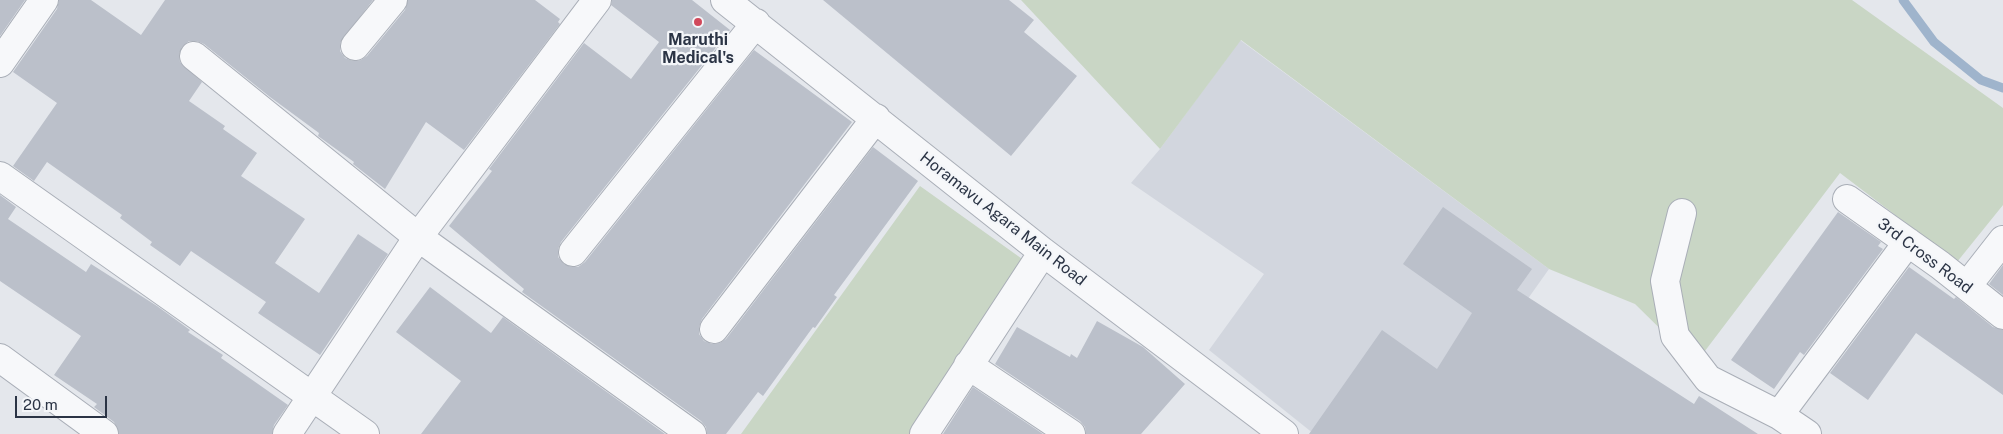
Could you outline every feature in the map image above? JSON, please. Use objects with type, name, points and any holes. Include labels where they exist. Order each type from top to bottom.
[{"type":"street","points":[[0,63],[44,0]]},
{"type":"street","points":[[355,46],[393,0]]},
{"type":"street","points":[[288,434],[418,237],[597,0]]},
{"type":"street","name":"Horamavu Agara Main Road","points":[[725,0],[1043,252],[1284,434]]},
{"type":"street","points":[[573,252],[756,23]]},
{"type":"street","points":[[194,56],[418,237],[692,434]]},
{"type":"street","points":[[714,329],[876,118]]},
{"type":"street","points":[[0,176],[365,434]]},
{"type":"street","name":"3rd Cross Road","points":[[1847,198],[1967,286],[2003,315]]},
{"type":"street","points":[[1682,214],[1665,281],[1675,336],[1708,379],[1779,415],[1807,434]]},
{"type":"street","points":[[1967,286],[2003,240]]},
{"type":"street","points":[[1779,415],[1908,242]]},
{"type":"street","points":[[924,434],[1043,252]]},
{"type":"street","points":[[0,358],[104,434]]},
{"type":"street","points":[[968,365],[1071,434]]},
{"type":"shaded area","points":[[1240,40],[1549,269],[1432,434],[1314,434],[1209,350],[1264,274],[1131,183],[1160,149]]},
{"type":"green space","points":[[1021,0],[1852,0],[2003,108],[2003,205],[1957,262],[1840,173],[1689,372],[1695,363],[1635,304],[1549,269],[1241,40],[1160,149]]},
{"type":"green space","points":[[920,186],[1032,266],[911,434],[741,434]]},
{"type":"building","points":[[0,0],[25,0],[0,36]]},
{"type":"building","points":[[59,0],[91,0],[141,35],[165,0],[373,0],[340,43],[340,51],[345,58],[353,61],[361,60],[367,56],[405,10],[408,0],[535,0],[560,19],[558,22],[560,24],[464,150],[426,122],[385,189],[353,164],[354,162],[318,136],[319,133],[270,97],[204,44],[197,41],[189,41],[182,47],[179,54],[180,62],[202,82],[189,101],[225,126],[223,129],[257,153],[241,176],[305,219],[275,263],[319,293],[358,234],[388,254],[320,355],[258,313],[266,302],[191,251],[180,266],[150,245],[152,242],[120,218],[122,215],[47,162],[34,181],[13,166],[57,103],[13,72],[57,9]]},
{"type":"building","points":[[612,0],[692,0],[730,30],[561,242],[558,249],[558,257],[564,264],[578,267],[585,262],[754,50],[852,122],[702,319],[699,334],[704,341],[712,344],[720,343],[726,339],[873,147],[918,181],[834,295],[837,297],[815,328],[813,327],[763,396],[758,392],[726,434],[707,434],[706,427],[701,421],[522,292],[524,289],[449,226],[492,171],[489,169],[584,43],[631,79],[659,42],[611,5]]},
{"type":"building","points":[[823,0],[1009,0],[1034,20],[1024,32],[1077,76],[1011,156]]},
{"type":"building","points":[[0,195],[16,207],[8,219],[86,272],[91,264],[157,306],[190,330],[188,332],[223,355],[221,358],[288,405],[274,425],[272,434],[119,434],[114,422],[94,407],[97,404],[54,375],[81,336],[0,281]]},
{"type":"building","points":[[1443,207],[1532,269],[1517,290],[1694,404],[1699,396],[1758,434],[1309,434],[1382,330],[1437,369],[1472,313],[1403,264]]},
{"type":"building","points":[[1838,212],[1881,242],[1878,246],[1883,249],[1804,355],[1800,352],[1774,389],[1731,360]]},
{"type":"building","points":[[2003,265],[2003,295],[1989,284]]},
{"type":"building","points":[[1909,267],[1954,299],[1956,297],[1993,327],[2003,330],[2003,395],[1916,333],[1868,400],[1830,373]]},
{"type":"building","points":[[430,287],[491,333],[503,317],[665,434],[421,434],[461,381],[396,332]]},
{"type":"building","points":[[1097,321],[1143,347],[1185,384],[1141,434],[1086,434],[1085,427],[1080,421],[995,364],[1017,327],[1070,357],[1071,354],[1077,358]]},
{"type":"building","points":[[973,387],[1043,434],[943,434]]},
{"type":"waterway","points":[[1903,0],[1934,42],[1981,80],[2003,88]]},
{"type":"place","name":"Maruthi Medical's","points":[[698,22]]}]
